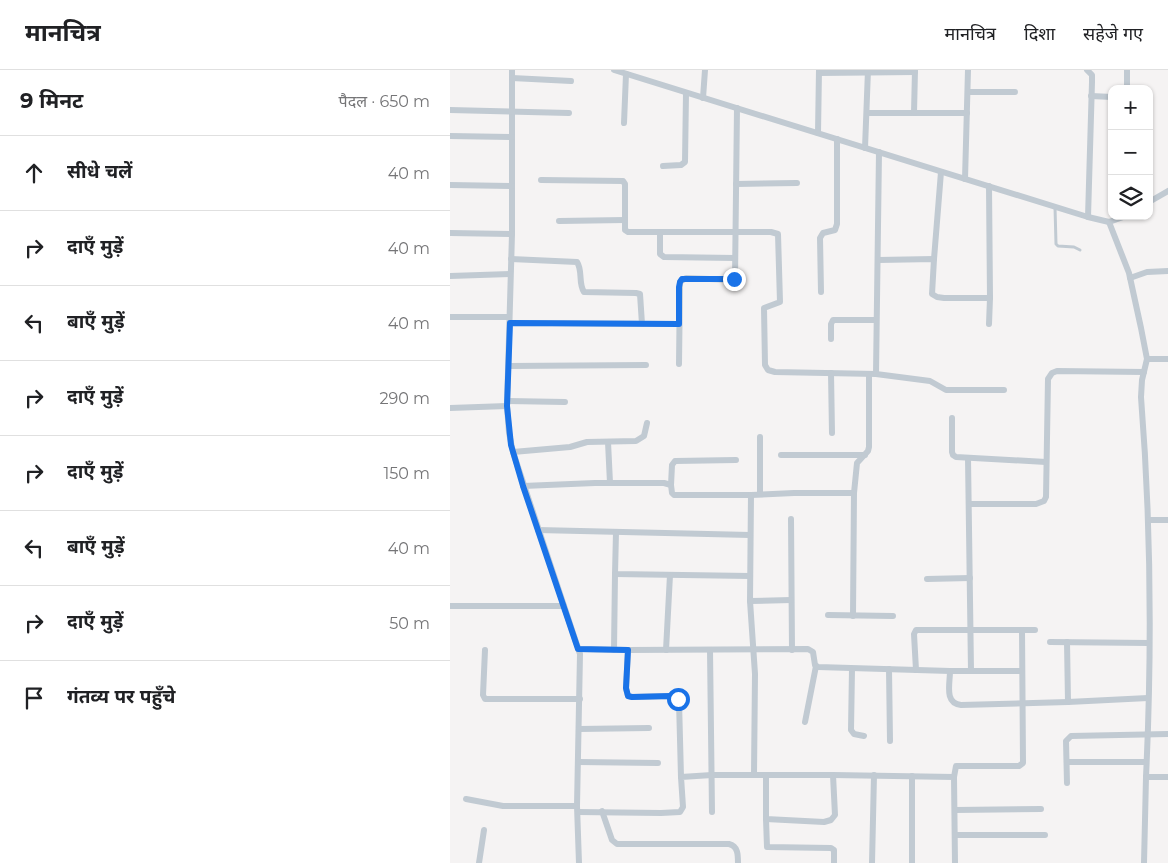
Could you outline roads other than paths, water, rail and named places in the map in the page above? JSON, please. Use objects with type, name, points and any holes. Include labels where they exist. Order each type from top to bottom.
[{"type":"street","points":[[512,70],[512,234],[507,404],[512,452],[580,659],[579,863]]},
{"type":"street","points":[[614,70],[1088,217],[1109,222],[1115,220]]},
{"type":"street","points":[[703,98],[704,70]]},
{"type":"street","points":[[965,179],[968,70]]},
{"type":"street","points":[[1087,70],[1092,75],[1088,217]]},
{"type":"street","points":[[1127,70],[1127,85]]},
{"type":"street","points":[[865,148],[868,71]]},
{"type":"street","points":[[818,133],[819,72],[915,71],[914,113]]},
{"type":"street","points":[[624,123],[626,74]]},
{"type":"street","points":[[512,78],[571,81]]},
{"type":"street","points":[[663,166],[681,165],[685,162],[686,92]]},
{"type":"street","points":[[968,92],[1015,92]]},
{"type":"street","points":[[1091,96],[1108,97]]},
{"type":"street","points":[[679,364],[680,282],[686,278],[733,280],[735,276],[737,108]]},
{"type":"street","points":[[450,110],[569,113]]},
{"type":"street","points":[[867,113],[967,113]]},
{"type":"street","points":[[450,136],[512,137]]},
{"type":"street","points":[[821,292],[820,238],[823,232],[835,230],[837,224],[837,139]]},
{"type":"street","points":[[853,616],[854,493],[857,463],[868,451],[870,440],[878,260],[879,152]]},
{"type":"street","points":[[941,172],[932,291],[934,296],[990,298]]},
{"type":"street","points":[[541,180],[623,181],[625,184],[626,232],[771,232],[778,234],[780,302],[764,308],[766,368],[775,372],[872,374],[930,382],[946,390],[1004,390]]},
{"type":"street","points":[[736,184],[797,183]]},
{"type":"street","points":[[450,185],[512,186]]},
{"type":"street","points":[[989,324],[990,186]]},
{"type":"street","points":[[1153,200],[1168,191]]},
{"type":"street","points":[[559,220],[625,220]]},
{"type":"street","points":[[1109,222],[1130,278],[1147,359],[1141,397],[1149,520],[1148,735],[1144,863]]},
{"type":"street","points":[[660,232],[660,254],[664,257],[735,258]]},
{"type":"street","points":[[450,233],[512,234]]},
{"type":"street","points":[[511,259],[577,262],[579,264],[581,289],[584,292],[636,292],[640,294],[642,324]]},
{"type":"street","points":[[878,260],[934,259]]},
{"type":"street","points":[[1130,278],[1147,272],[1168,271]]},
{"type":"street","points":[[450,276],[510,274]]},
{"type":"street","points":[[450,317],[679,324]]},
{"type":"street","points":[[832,339],[831,324],[833,320],[876,320]]},
{"type":"street","points":[[1147,359],[1168,359]]},
{"type":"street","points":[[509,366],[646,365]]},
{"type":"street","points":[[970,504],[1040,503],[1044,501],[1046,497],[1049,375],[1057,371],[1144,372]]},
{"type":"street","points":[[831,373],[832,433]]},
{"type":"street","points":[[450,408],[565,402]]},
{"type":"street","points":[[952,418],[953,455],[956,457],[1046,462]]},
{"type":"street","points":[[512,452],[570,447],[588,442],[636,441],[645,434],[647,423]]},
{"type":"street","points":[[760,437],[760,494]]},
{"type":"street","points":[[608,442],[610,483]]},
{"type":"street","points":[[781,456],[864,455]]},
{"type":"street","points":[[968,458],[971,670]]},
{"type":"street","points":[[736,460],[675,461],[672,465],[671,486],[674,495],[854,493]]},
{"type":"street","points":[[523,486],[610,483],[664,483],[671,486]]},
{"type":"street","points":[[751,495],[750,601],[755,674],[754,775]]},
{"type":"street","points":[[791,519],[792,650]]},
{"type":"street","points":[[1149,520],[1168,520]]},
{"type":"street","points":[[538,530],[750,535]]},
{"type":"street","points":[[614,650],[616,532]]},
{"type":"street","points":[[615,574],[750,576]]},
{"type":"street","points":[[666,650],[670,575]]},
{"type":"street","points":[[926,579],[970,578]]},
{"type":"street","points":[[750,601],[791,600]]},
{"type":"street","points":[[450,606],[564,606]]},
{"type":"street","points":[[828,615],[893,616]]},
{"type":"street","points":[[916,670],[914,634],[916,630],[1035,630]]},
{"type":"street","points":[[955,863],[954,769],[956,766],[1022,765],[1023,763],[1022,630]]},
{"type":"street","points":[[1050,642],[1149,644]]},
{"type":"street","points":[[1067,642],[1068,702]]},
{"type":"street","points":[[578,649],[811,650],[816,666],[805,722]]},
{"type":"street","points":[[485,650],[483,695],[486,699],[580,699]]},
{"type":"street","points":[[466,799],[504,806],[602,811],[680,812],[683,807],[679,701],[671,696],[628,696],[626,688],[628,650]]},
{"type":"street","points":[[710,650],[712,812]]},
{"type":"street","points":[[816,666],[852,669],[1022,671]]},
{"type":"street","points":[[852,669],[851,730],[854,734],[864,736]]},
{"type":"street","points":[[889,669],[890,741]]},
{"type":"street","points":[[950,670],[950,696],[955,705],[1148,698]]},
{"type":"street","points":[[580,729],[649,728]]},
{"type":"street","points":[[1067,782],[1066,741],[1070,736],[1168,734]]},
{"type":"street","points":[[579,762],[658,763]]},
{"type":"street","points":[[1067,762],[1146,762]]},
{"type":"street","points":[[681,778],[712,775],[874,775],[954,778]]},
{"type":"street","points":[[766,775],[767,847],[831,848],[834,850],[834,863]]},
{"type":"street","points":[[766,818],[824,822],[831,820],[835,815],[833,775]]},
{"type":"street","points":[[872,863],[874,775]]},
{"type":"street","points":[[912,776],[912,863]]},
{"type":"street","points":[[1146,777],[1168,777]]},
{"type":"street","points":[[955,810],[1041,810]]},
{"type":"street","points":[[602,811],[612,840],[617,844],[728,844],[737,850],[738,863]]},
{"type":"street","points":[[479,863],[484,830]]},
{"type":"street","points":[[955,835],[1045,835]]},
{"type":"lane","points":[[1055,206],[1056,244],[1080,250]]}]
